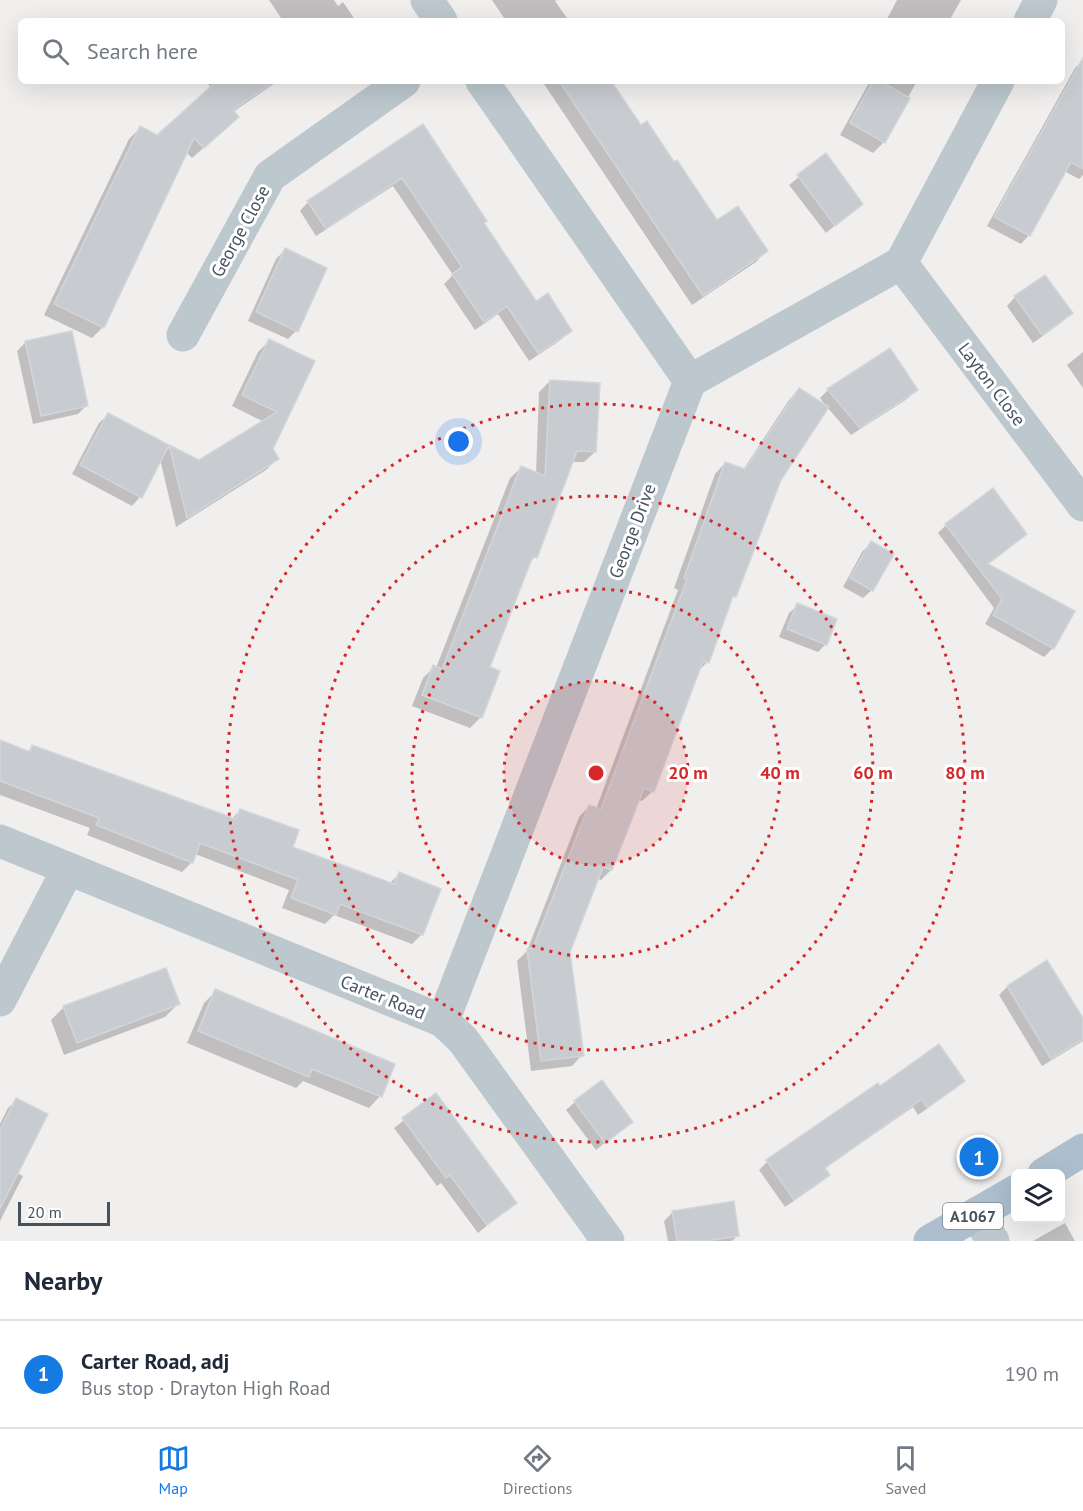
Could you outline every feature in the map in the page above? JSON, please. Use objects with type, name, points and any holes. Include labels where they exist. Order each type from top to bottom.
[{"type":"main road","points":[[1051,1169],[1083,1150]]},
{"type":"main road","name":"A1067","points":[[930,1241],[985,1227],[1011,1197]]},
{"type":"street","points":[[427,0],[439,18]]},
{"type":"street","points":[[1031,18],[1041,0]]},
{"type":"street","name":"George Close","points":[[183,335],[270,176],[400,84]]},
{"type":"street","points":[[484,84],[690,381],[901,263],[996,84]]},
{"type":"street","name":"Layton Close","points":[[901,263],[1083,505]]},
{"type":"street","name":"George Drive","points":[[442,1021],[690,381]]},
{"type":"street","name":"Carter Road","points":[[0,842],[442,1021],[463,1040],[608,1241]]},
{"type":"street","points":[[0,1000],[68,869]]},
{"type":"building","points":[[1083,58],[1083,169],[1071,162],[1030,236],[994,217]]},
{"type":"building","points":[[214,84],[271,84],[233,110],[239,117],[204,148],[194,138],[104,328],[54,304],[140,126],[157,135]]},
{"type":"building","points":[[561,84],[613,84],[641,125],[647,121],[674,162],[677,160],[717,220],[738,206],[768,251],[703,296]]},
{"type":"building","points":[[871,84],[885,84],[910,98],[885,143],[850,123]]},
{"type":"building","points":[[423,124],[487,221],[484,223],[536,301],[548,293],[572,331],[538,353],[507,306],[484,322],[452,274],[462,267],[402,178],[326,229],[307,201]]},
{"type":"building","points":[[826,153],[863,204],[835,226],[797,175]]},
{"type":"building","points":[[285,248],[327,268],[298,332],[256,312]]},
{"type":"building","points":[[1045,275],[1073,313],[1042,335],[1014,296]]},
{"type":"building","points":[[72,331],[88,406],[41,416],[25,341]]},
{"type":"building","points":[[269,339],[315,361],[273,449],[279,459],[187,518],[169,445],[199,460],[277,412],[242,395]]},
{"type":"building","points":[[890,348],[918,390],[860,428],[827,389]]},
{"type":"building","points":[[550,380],[600,383],[596,452],[577,451],[537,558],[533,556],[490,667],[500,671],[482,718],[422,695],[433,665],[442,669],[521,466],[545,476]]},
{"type":"building","points":[[799,388],[829,407],[781,480],[736,597],[733,596],[709,663],[703,661],[654,792],[644,788],[612,870],[603,867],[570,952],[584,1056],[541,1061],[527,949],[533,948],[589,805],[601,809],[687,579],[684,578],[725,462],[745,469]]},
{"type":"building","points":[[108,413],[169,445],[142,498],[80,465]]},
{"type":"building","points":[[993,488],[1027,534],[988,564],[1075,611],[1054,649],[993,615],[1002,599],[945,524]]},
{"type":"building","points":[[871,541],[894,554],[873,591],[850,578]]},
{"type":"building","points":[[797,603],[837,619],[827,645],[787,629]]},
{"type":"building","points":[[0,740],[30,752],[32,745],[236,819],[240,809],[299,830],[293,847],[394,884],[399,872],[441,889],[423,935],[340,904],[336,915],[291,898],[298,880],[200,843],[193,863],[96,825],[99,818],[0,781]]},
{"type":"building","points":[[1047,960],[1083,1018],[1083,1039],[1051,1059],[1007,986]]},
{"type":"building","points":[[166,968],[180,1004],[77,1043],[63,1006]]},
{"type":"building","points":[[215,989],[395,1064],[382,1097],[312,1069],[309,1077],[198,1031]]},
{"type":"building","points":[[939,1044],[965,1081],[927,1108],[922,1099],[825,1168],[830,1175],[794,1200],[766,1160],[878,1083],[880,1086]]},
{"type":"building","points":[[602,1080],[633,1122],[605,1143],[574,1101]]},
{"type":"building","points":[[436,1093],[517,1203],[487,1225],[450,1175],[446,1178],[402,1118]]},
{"type":"building","points":[[16,1098],[48,1114],[0,1209],[0,1130]]},
{"type":"building","points":[[734,1201],[739,1236],[706,1241],[677,1241],[672,1211]]},
{"type":"place","name":"Carter Road, adj","points":[[979,1157]]}]
